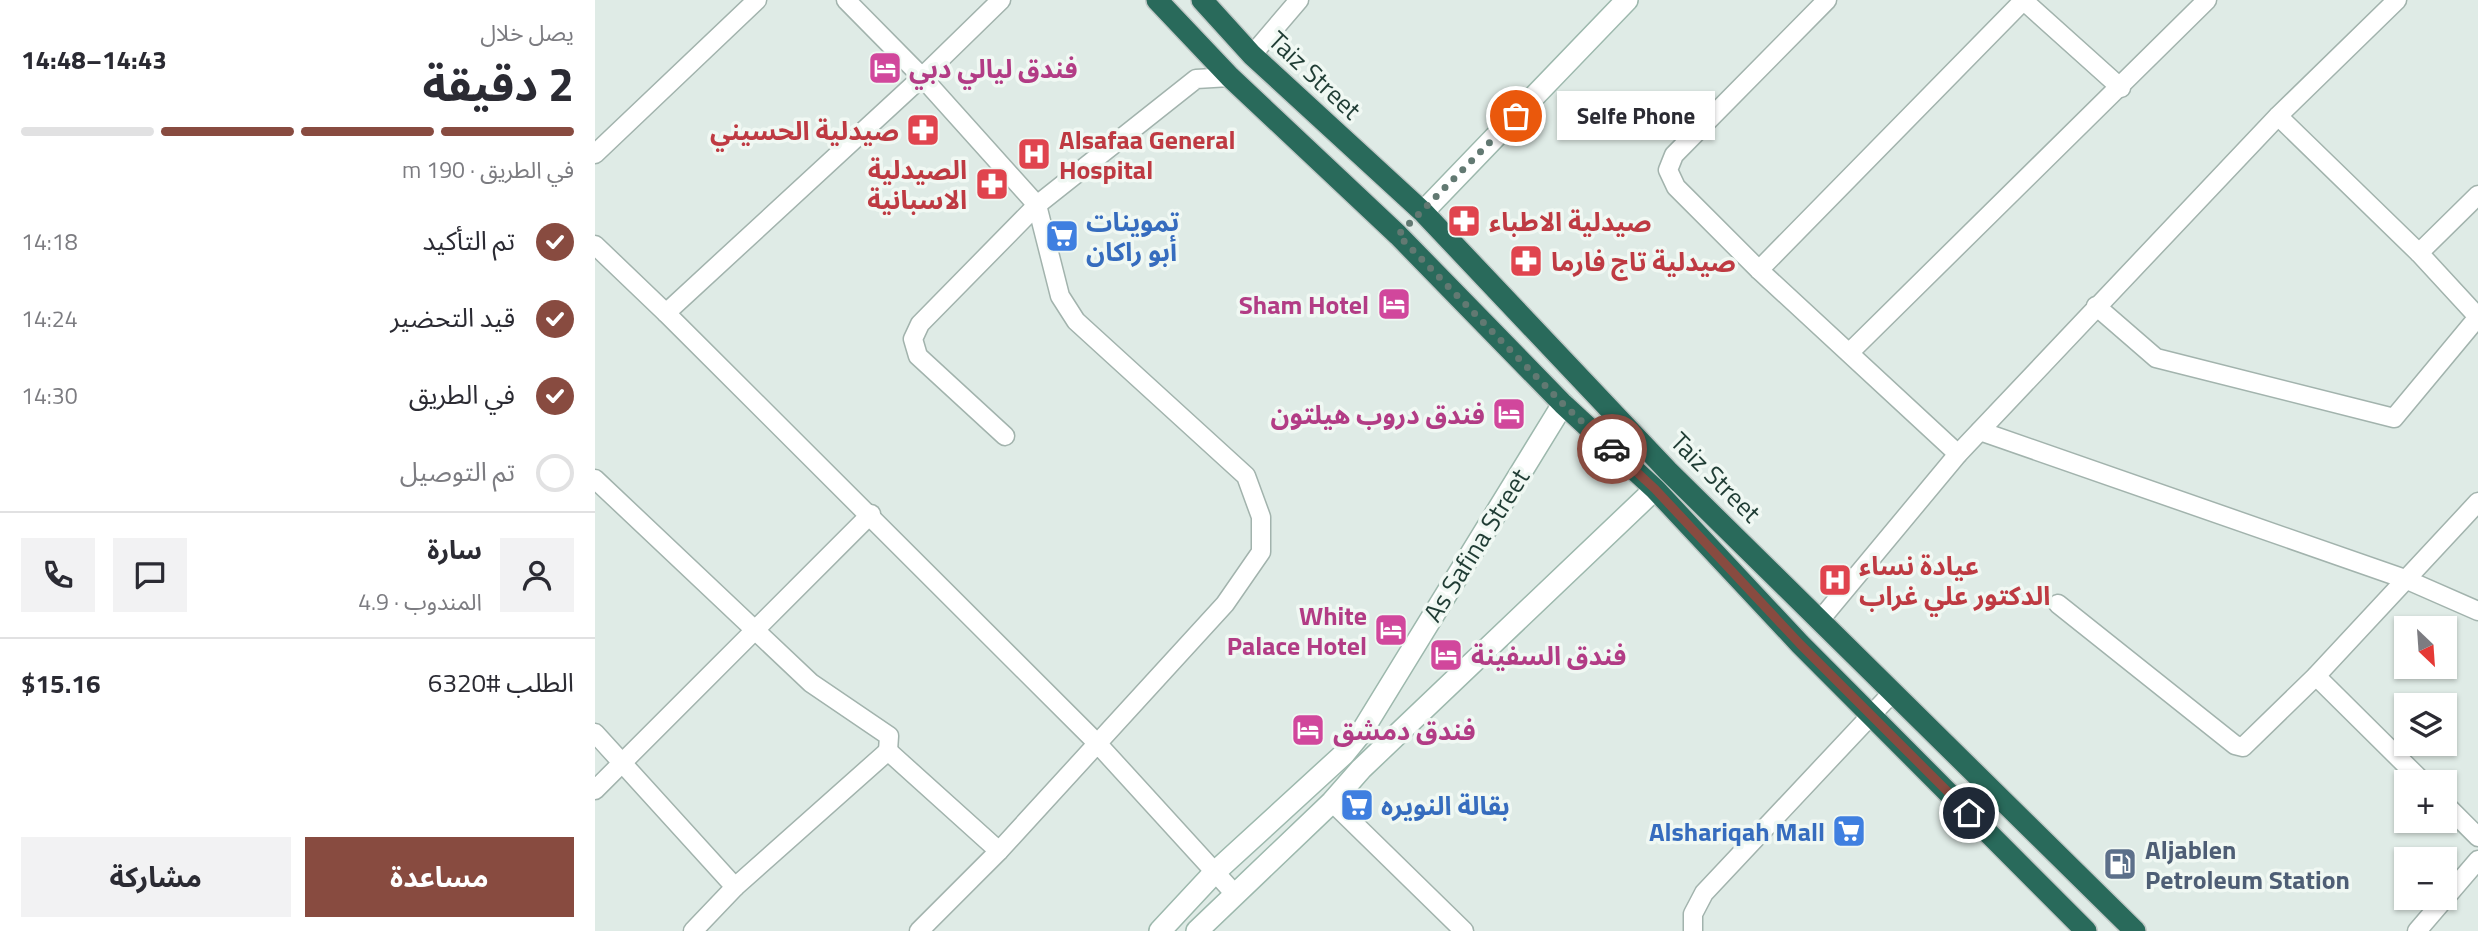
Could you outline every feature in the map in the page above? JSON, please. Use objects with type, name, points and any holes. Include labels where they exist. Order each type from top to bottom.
[{"type":"highway","name":"Taiz Street","points":[[1157,0],[1230,77],[1398,235],[1563,404],[1655,489],[1800,644],[2086,931]]},
{"type":"highway","name":"Taiz Street","points":[[1202,0],[1252,55],[1423,212],[1668,471],[2135,931]]},
{"type":"highway","points":[[1398,235],[1423,212]]},
{"type":"street","points":[[595,154],[757,0]]},
{"type":"street","points":[[846,0],[922,77],[1037,205],[1060,296],[1076,321],[1245,475],[1261,517],[1261,552],[1225,604],[999,851],[919,931]]},
{"type":"street","points":[[666,313],[922,77],[1001,0]]},
{"type":"street","points":[[1252,55],[1299,0]]},
{"type":"street","points":[[1423,212],[1627,0]]},
{"type":"street","points":[[1826,0],[1674,155],[1668,170],[1676,187],[1759,270],[1958,454]]},
{"type":"street","points":[[1759,270],[2024,0],[2121,88]]},
{"type":"street","points":[[1850,352],[2121,88],[2207,0]]},
{"type":"street","points":[[1820,620],[1979,431],[2278,116],[2397,0]]},
{"type":"street","points":[[1196,79],[1203,50]]},
{"type":"street","points":[[1005,436],[918,356],[913,339],[920,324],[1037,205],[1196,79],[1230,77]]},
{"type":"street","points":[[2096,306],[2156,358],[2394,418],[2478,317],[2419,253],[2278,116]]},
{"type":"street","points":[[2419,253],[2478,195]]},
{"type":"street","points":[[595,245],[871,514],[1097,743],[1234,893]]},
{"type":"street","name":"As Safina Street","points":[[1160,931],[1215,873],[1344,754],[1375,711],[1563,404]]},
{"type":"street","points":[[1979,431],[2405,579],[2478,611]]},
{"type":"street","points":[[595,478],[757,628],[811,683],[889,736],[888,751],[735,887],[693,931]]},
{"type":"street","points":[[1197,931],[1332,802],[1361,769],[1655,489]]},
{"type":"street","points":[[2058,604],[2235,745],[2243,747],[2315,676],[2478,502]]},
{"type":"street","points":[[595,790],[622,760],[871,514]]},
{"type":"street","points":[[2315,676],[2411,770]]},
{"type":"street","points":[[1693,931],[1693,914],[1705,893],[1892,693]]},
{"type":"street","points":[[595,733],[735,887]]},
{"type":"street","points":[[888,751],[999,851]]},
{"type":"street","points":[[1344,754],[1361,769]]},
{"type":"street","points":[[1332,802],[1455,929]]},
{"type":"street","points":[[2457,816],[2478,837]]},
{"type":"street","points":[[2417,931],[2478,860]]},
{"type":"way so far","points":[[1516,116],[1398,235],[1563,404],[1612,449]]},
{"type":"place","name":"فندق ليالي دبي","points":[[885,68]]},
{"type":"place","name":"Selfe Phone","points":[[1516,116]]},
{"type":"place","name":"صيدلية الحسيني","points":[[923,130]]},
{"type":"place","name":"Alsafaa General Hospital","points":[[1034,154]]},
{"type":"place","name":"الصيدلية الاسبانية","points":[[992,184]]},
{"type":"place","name":"صيدلية الاطباء","points":[[1464,221]]},
{"type":"place","name":"تموينات أبو راكان","points":[[1062,236]]},
{"type":"place","name":"صيدلية تاج فارما","points":[[1526,261]]},
{"type":"place","name":"Sham Hotel","points":[[1394,304]]},
{"type":"place","name":"فندق دروب هيلتون","points":[[1509,414]]},
{"type":"place","name":"عيادة نساء الدكتور علي غراب","points":[[1835,580]]},
{"type":"place","name":"White Palace Hotel","points":[[1391,630]]},
{"type":"place","name":"فندق السفينة","points":[[1446,655]]},
{"type":"place","name":"فندق دمشق","points":[[1308,730]]},
{"type":"place","name":"بقالة النويره","points":[[1357,805]]},
{"type":"place","name":"Alshariqah Mall","points":[[1849,831]]},
{"type":"place","name":"Aljablen Petroleum Station","points":[[2120,864]]},
{"type":"route","points":[[1612,449],[1655,489],[1800,644],[1969,813]]}]
